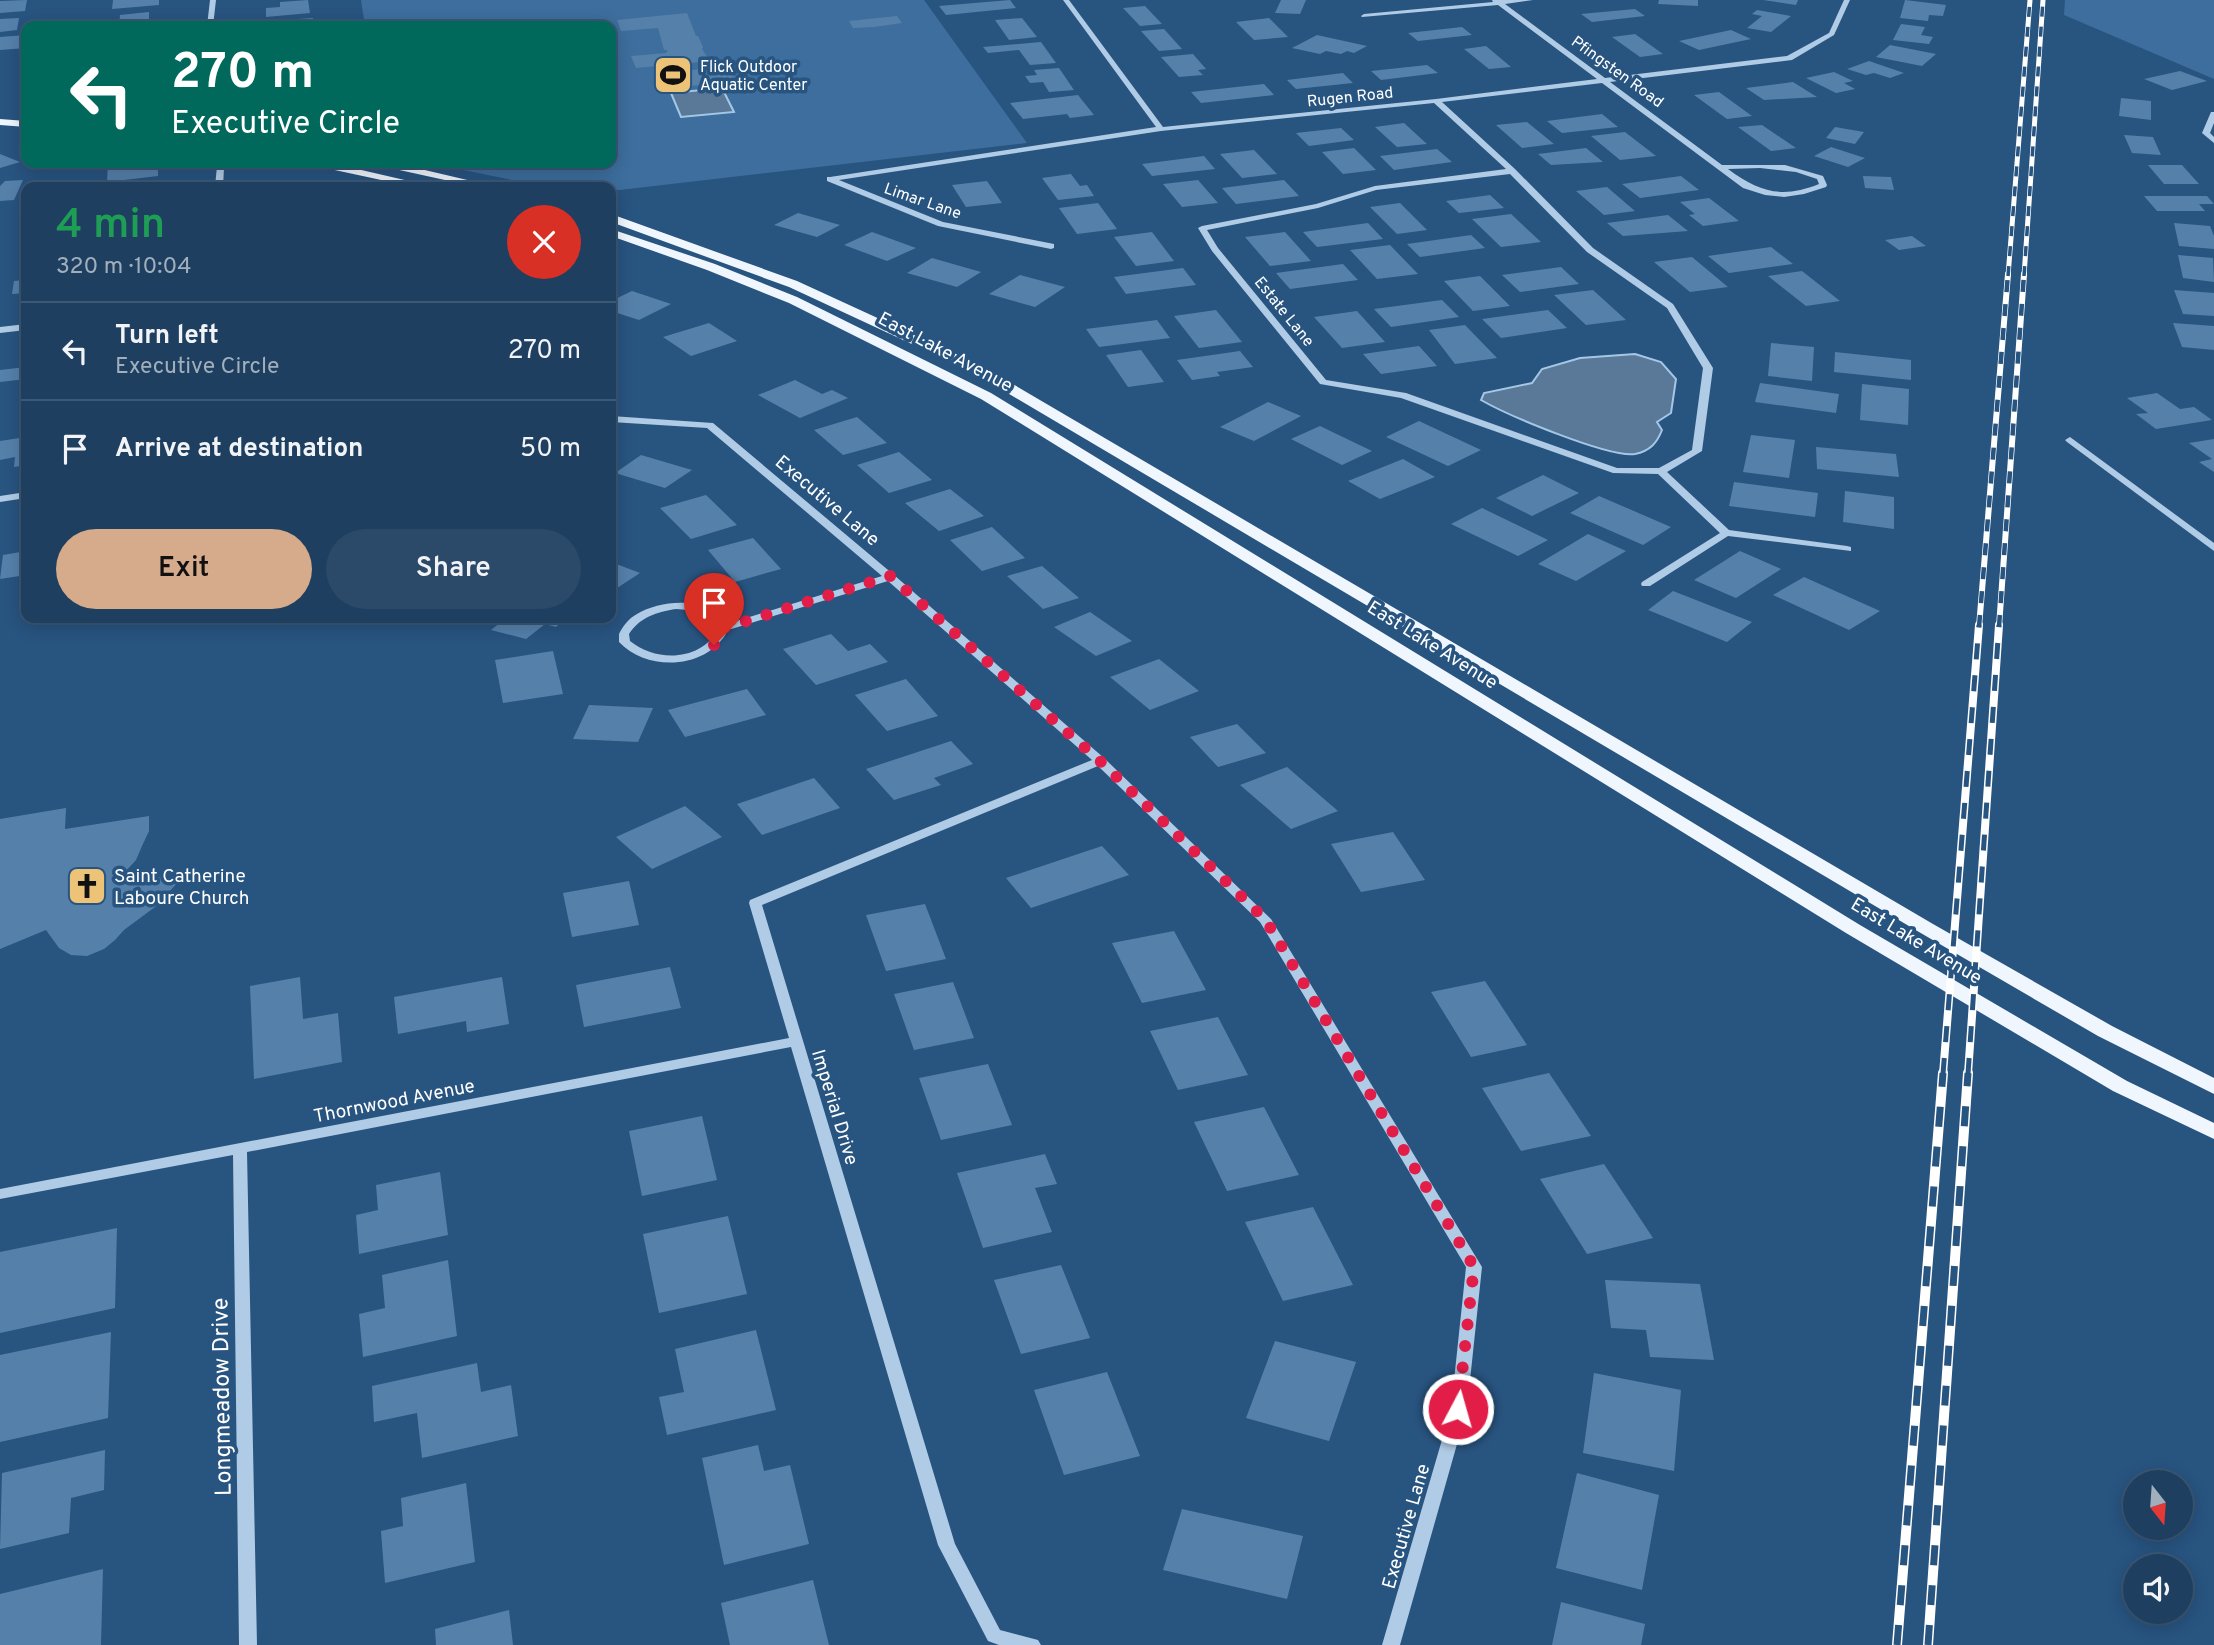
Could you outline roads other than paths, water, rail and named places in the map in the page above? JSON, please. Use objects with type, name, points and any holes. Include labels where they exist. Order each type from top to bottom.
[{"type":"main road","points":[[0,112],[21,114]]},
{"type":"main road","points":[[0,122],[21,124]]},
{"type":"main road","points":[[340,168],[405,182]]},
{"type":"main road","points":[[404,168],[468,182]]},
{"type":"main road","name":"East Lake Avenue","points":[[616,220],[793,284],[977,369],[1972,955],[2105,1031],[2214,1087]]},
{"type":"main road","name":"East Lake Avenue","points":[[616,234],[712,267],[793,300],[986,396],[1853,929],[2120,1086],[2214,1132]]},
{"type":"street","points":[[211,21],[213,0]]},
{"type":"street","points":[[1066,0],[1161,129]]},
{"type":"street","points":[[1364,16],[1531,0]]},
{"type":"street","name":"Rugen Road","points":[[830,179],[1161,129],[1436,101],[1789,58],[1832,34],[1847,0]]},
{"type":"street","name":"Pfingsten Road","points":[[1497,2],[1746,186],[1758,192],[1784,195],[1808,192],[1823,185],[1820,178],[1803,169],[1778,166],[1723,167]]},
{"type":"street","name":"Estate Lane","points":[[1436,101],[1511,171],[1590,250],[1670,306],[1708,369],[1697,451],[1661,471],[1616,471],[1403,395],[1323,382],[1215,249],[1202,228],[1318,206],[1375,188],[1511,171]]},
{"type":"street","points":[[2214,114],[2206,133],[2214,141]]},
{"type":"street","points":[[219,182],[220,168]]},
{"type":"street","name":"Limar Lane","points":[[830,179],[941,224],[1051,246]]},
{"type":"street","points":[[0,330],[21,328]]},
{"type":"street","name":"Executive Lane","points":[[616,419],[710,425],[890,576],[1100,761],[1265,919],[1474,1267],[1458,1409],[1391,1645]]},
{"type":"street","points":[[2070,440],[2214,548]]},
{"type":"street","points":[[1661,471],[1726,533],[1847,549]]},
{"type":"street","points":[[0,499],[21,496]]},
{"type":"street","points":[[1646,584],[1726,533]]},
{"type":"street","points":[[724,628],[890,576]]},
{"type":"street","points":[[676,606],[704,609],[714,614],[724,628],[722,636],[703,652],[673,659],[642,655],[625,642],[624,634],[636,619],[647,612],[676,606]]},
{"type":"street","name":"Imperial Drive","points":[[1032,1645],[994,1636],[947,1545],[794,1042],[755,903],[1100,761]]},
{"type":"street","name":"Thornwood Avenue","points":[[0,1194],[794,1042]]},
{"type":"street","name":"Longmeadow Drive","points":[[240,1149],[248,1645]]},
{"type":"railway","points":[[2008,276],[2030,0]]},
{"type":"railway","points":[[2024,276],[2043,0]]},
{"type":"railway","points":[[1979,627],[2008,274]]},
{"type":"railway","points":[[1999,627],[2024,274]]},
{"type":"railway","points":[[1943,1074],[1979,625]]},
{"type":"railway","points":[[1968,1074],[1999,625]]},
{"type":"railway","points":[[1897,1645],[1943,1073]]},
{"type":"railway","points":[[1928,1645],[1968,1073]]},
{"type":"place","name":"Flick Outdoor Aquatic Center","points":[[673,75]]},
{"type":"place","name":"Saint Catherine Laboure Church","points":[[87,886]]}]
